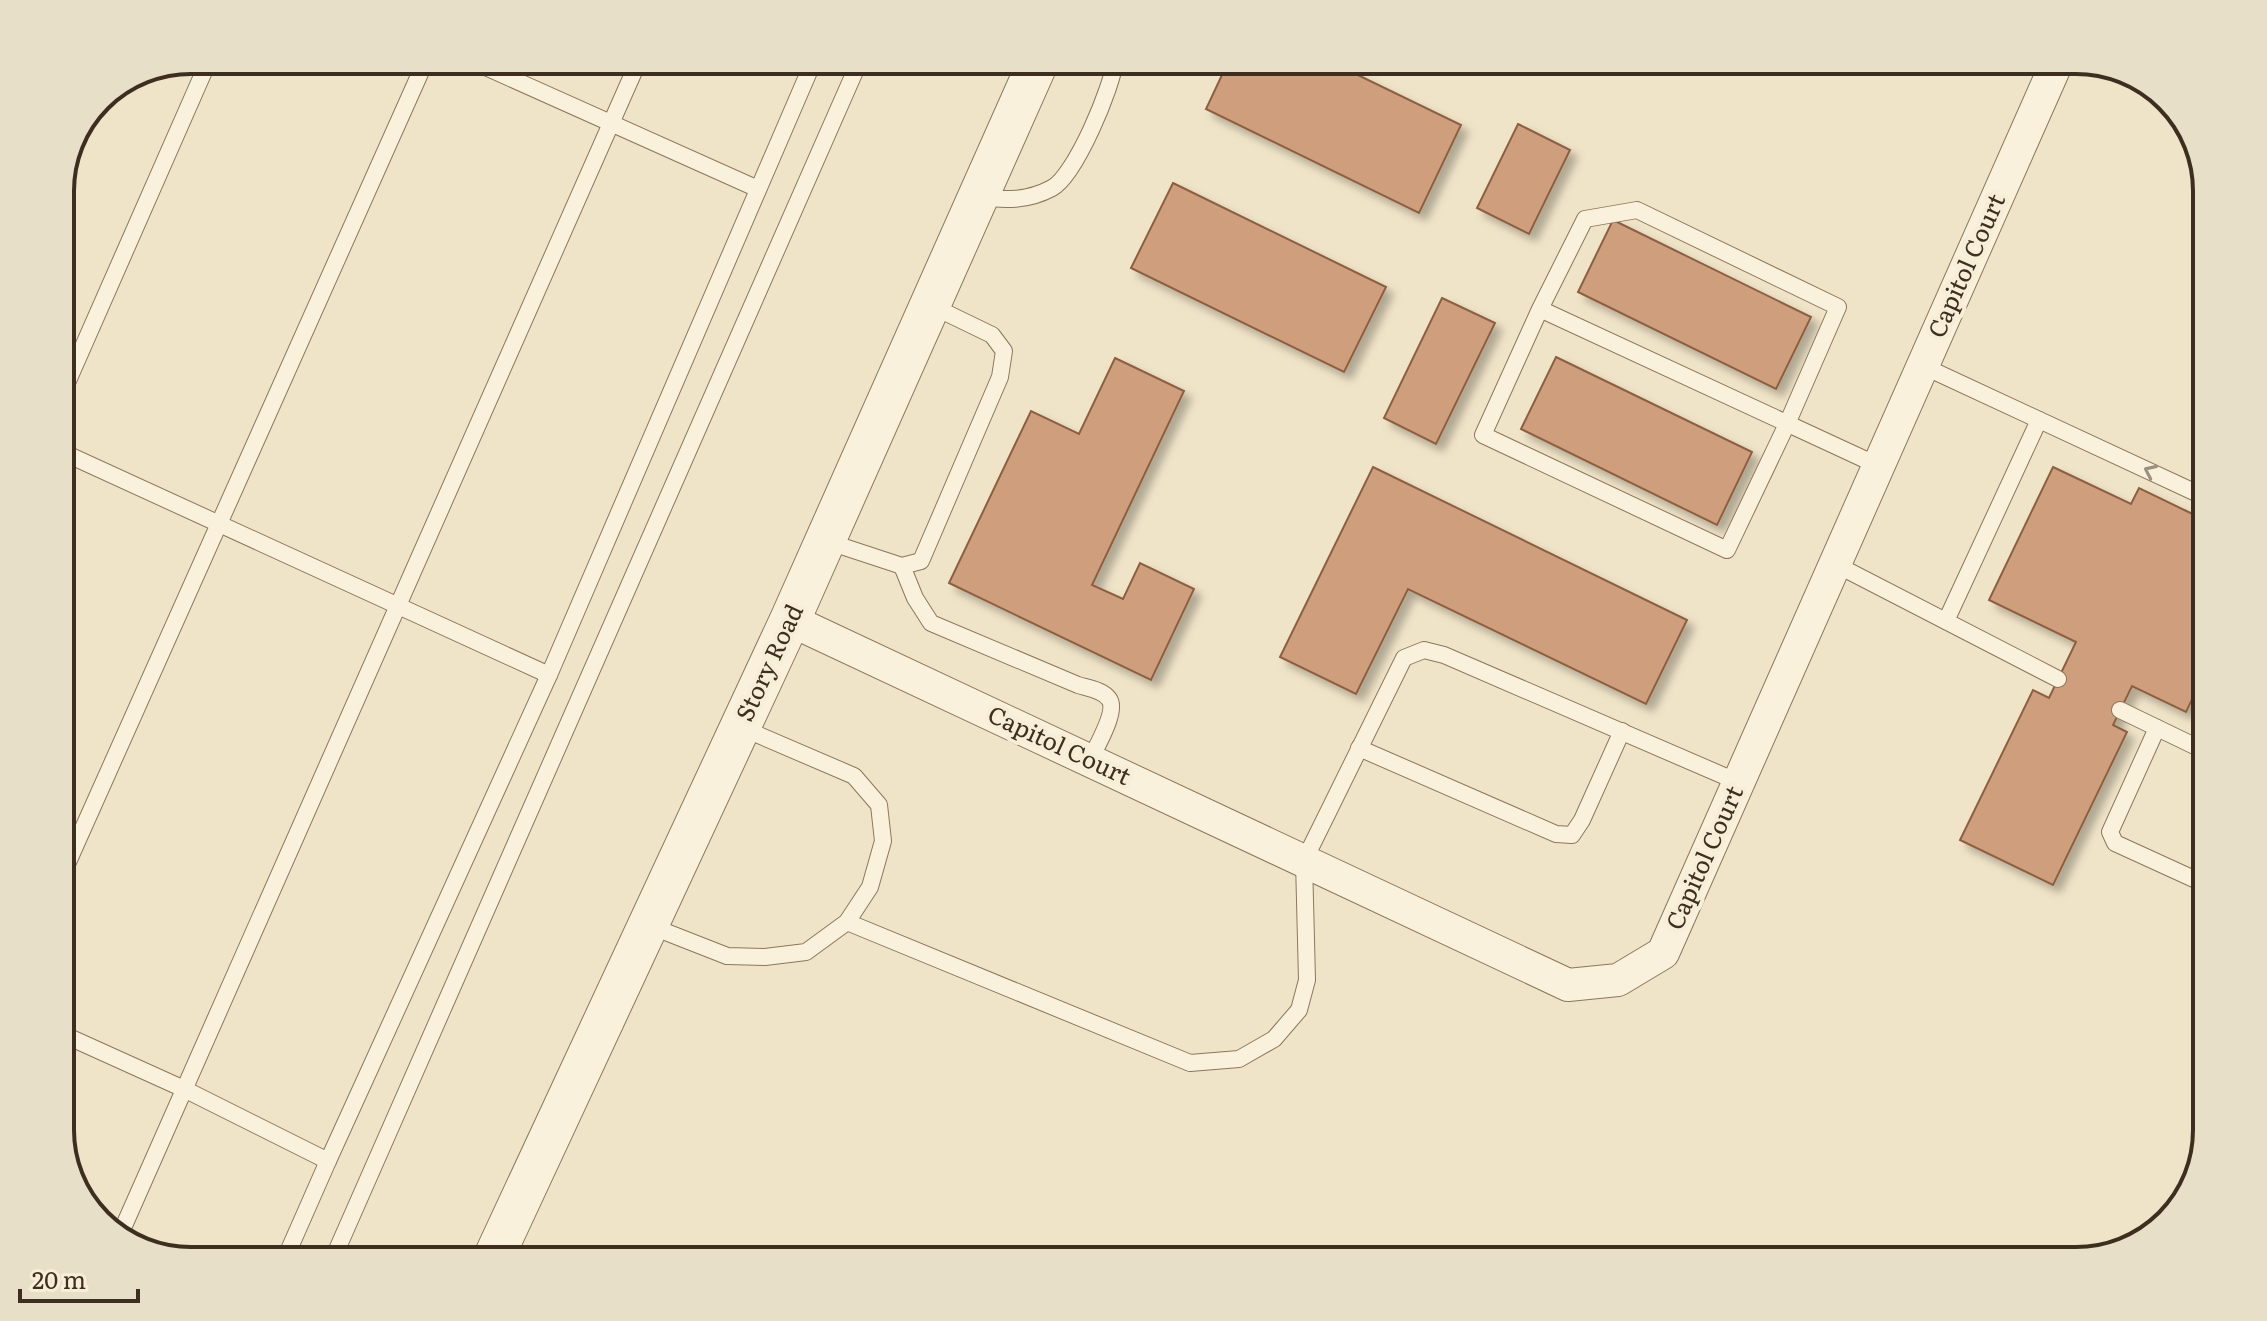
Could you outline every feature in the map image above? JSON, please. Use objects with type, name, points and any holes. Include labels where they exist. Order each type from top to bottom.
[{"type":"street","name":"Story Road","points":[[498,1247],[790,620],[1033,74]]},
{"type":"street","name":"Capitol Court","points":[[790,620],[1568,985],[1618,980],[1663,953],[2052,74]]},
{"type":"lane","points":[[74,367],[203,74]]},
{"type":"lane","points":[[74,849],[420,74]]},
{"type":"lane","points":[[501,74],[758,189]]},
{"type":"lane","points":[[124,1225],[633,74]]},
{"type":"lane","points":[[290,1247],[549,675],[808,74]]},
{"type":"lane","points":[[338,1247],[854,74]]},
{"type":"lane","points":[[978,196],[1001,200],[1028,198],[1055,187],[1073,166],[1100,111],[1112,74]]},
{"type":"lane","points":[[1637,210],[1838,307],[1727,550],[1483,435],[1540,309],[1585,219],[1637,210]]},
{"type":"lane","points":[[825,541],[902,566],[921,561],[1000,377],[1004,351],[992,335],[930,305]]},
{"type":"lane","points":[[1540,309],[1879,466]]},
{"type":"lane","points":[[1923,366],[2193,492]]},
{"type":"lane","points":[[1946,621],[2039,420]]},
{"type":"lane","points":[[74,457],[549,675]]},
{"type":"lane","points":[[1835,564],[2058,679]]},
{"type":"lane","points":[[902,566],[915,598],[931,623],[1101,692],[1110,700],[1113,710],[1090,760]]},
{"type":"lane","points":[[847,922],[1190,1063],[1239,1059],[1274,1039],[1299,1010],[1307,980],[1304,861],[1404,658],[1424,650],[1444,655],[1738,782]]},
{"type":"lane","points":[[2120,710],[2193,745]]},
{"type":"lane","points":[[648,925],[727,956],[765,957],[806,952],[847,922],[870,887],[883,841],[879,805],[854,776],[740,727]]},
{"type":"lane","points":[[2157,728],[2110,832],[2115,843],[2193,879]]},
{"type":"lane","points":[[1359,748],[1556,834],[1572,835],[1582,820],[1622,731]]},
{"type":"lane","points":[[74,1039],[184,1089],[328,1161]]},
{"type":"building","points":[[1222,74],[1356,74],[1461,125],[1419,213],[1206,109]]},
{"type":"building","points":[[1518,124],[1570,150],[1529,234],[1477,208]]},
{"type":"building","points":[[1173,183],[1386,287],[1344,372],[1131,268]]},
{"type":"building","points":[[1613,220],[1811,317],[1776,389],[1578,292]]},
{"type":"building","points":[[1442,298],[1495,323],[1436,444],[1384,418]]},
{"type":"building","points":[[1556,357],[1752,452],[1717,525],[1521,429]]},
{"type":"building","points":[[1115,358],[1184,391],[1092,585],[1123,599],[1140,563],[1194,589],[1151,680],[949,583],[1031,411],[1079,434]]},
{"type":"building","points":[[1373,467],[1687,620],[1646,704],[1408,589],[1356,694],[1280,657]]},
{"type":"building","points":[[2053,467],[2131,504],[2139,488],[2193,514],[2193,697],[2186,712],[2132,686],[2113,725],[2127,732],[2053,885],[1960,840],[2033,690],[2049,698],[2076,642],[1989,600]]}]
